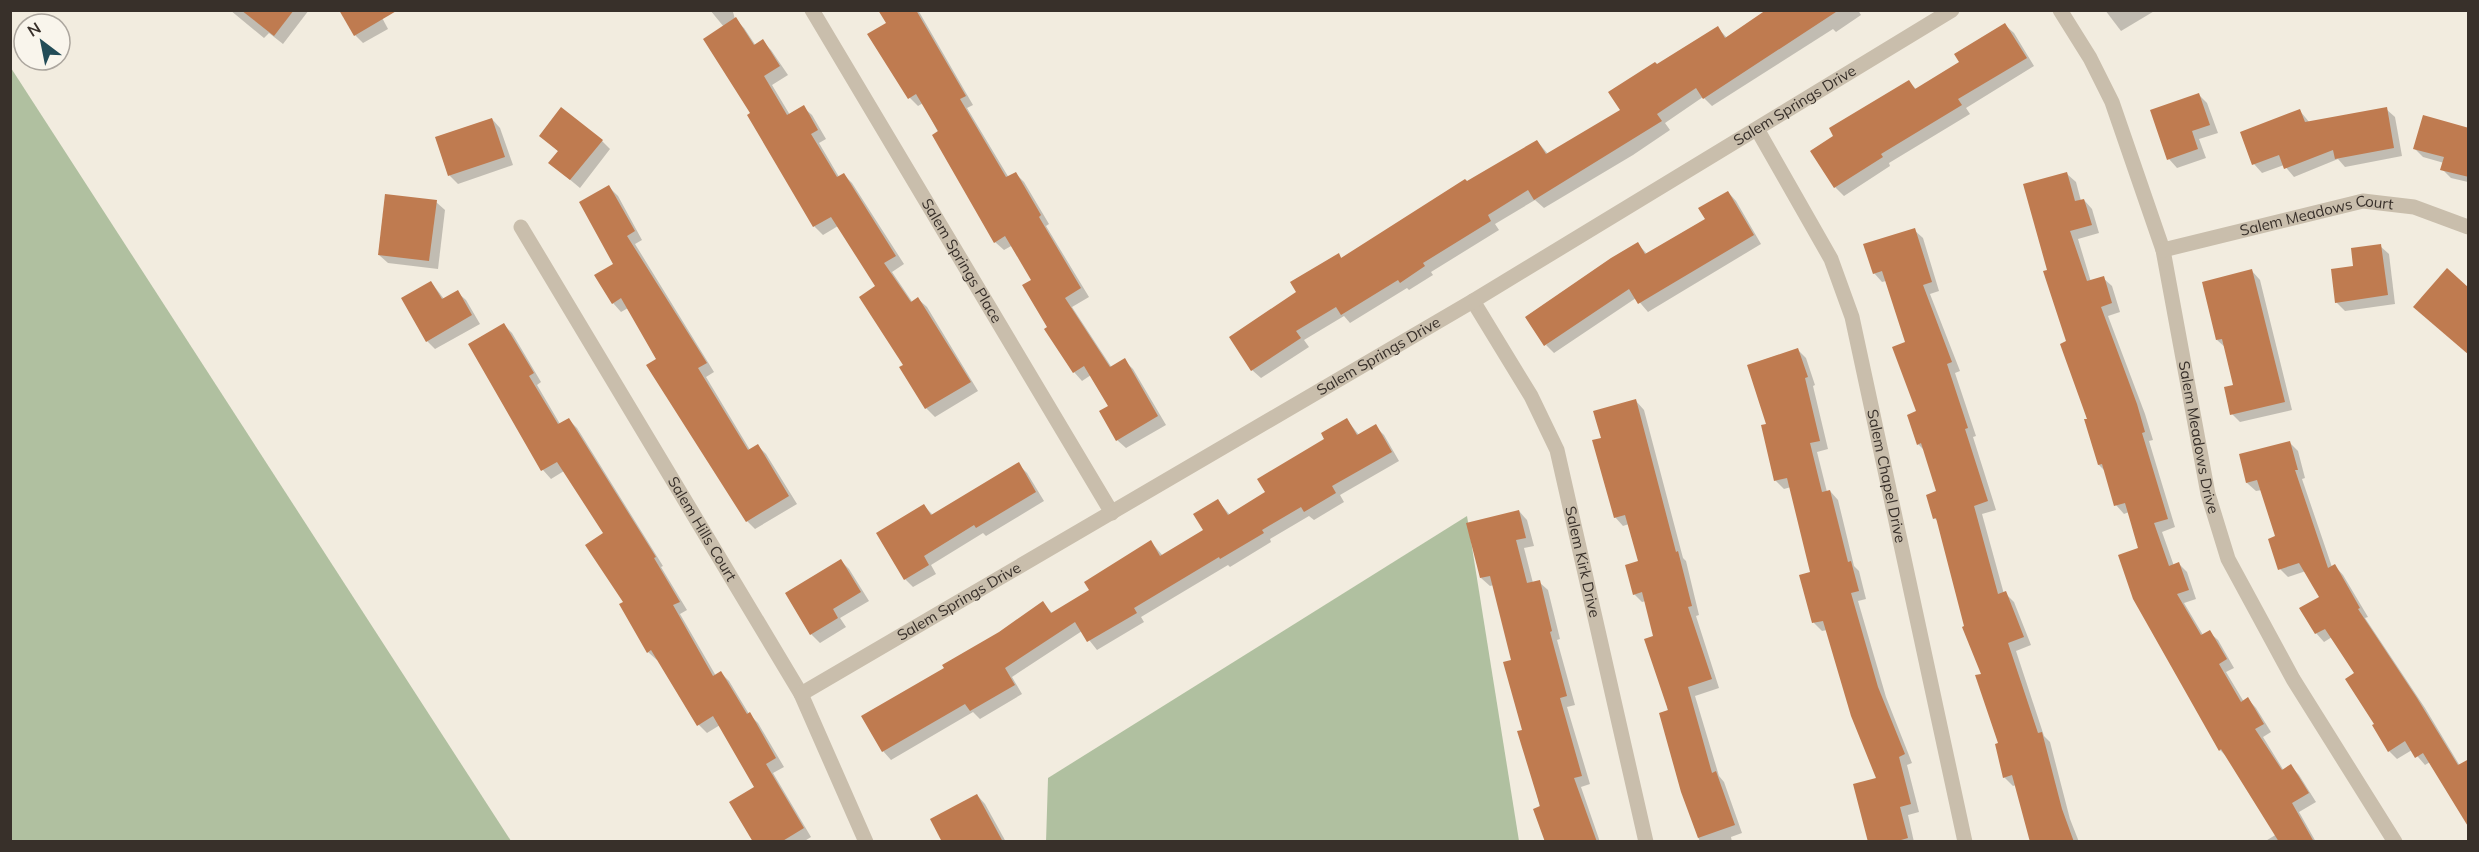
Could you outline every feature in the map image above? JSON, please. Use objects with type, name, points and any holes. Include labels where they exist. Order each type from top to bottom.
[{"type":"street","name":"Salem Springs Place","points":[[812,10],[1112,513]]},
{"type":"street","name":"Salem Springs Drive","points":[[801,694],[1473,301],[1952,10]]},
{"type":"street","name":"Salem Meadows Drive","points":[[2060,10],[2090,58],[2112,102],[2163,250],[2208,494],[2228,559],[2293,679],[2395,842]]},
{"type":"street","name":"Salem Chapel Drive","points":[[1757,129],[1831,259],[1852,317],[1965,842]]},
{"type":"street","name":"Salem Meadows Court","points":[[2163,250],[2363,201],[2414,207],[2469,227]]},
{"type":"street","name":"Salem Hills Court","points":[[521,227],[801,694],[866,842]]},
{"type":"street","name":"Salem Kirk Drive","points":[[1473,301],[1531,396],[1557,450],[1646,842]]},
{"type":"green space","points":[[11,68],[511,841],[11,841]]},
{"type":"green space","points":[[1467,516],[1519,841],[1046,842],[1048,778]]},
{"type":"building","points":[[241,10],[294,10],[274,36]]},
{"type":"building","points":[[339,10],[398,10],[354,36]]},
{"type":"building","points":[[878,10],[916,10],[966,96],[960,99],[1006,177],[1016,172],[1041,215],[1039,217],[1081,288],[1065,298],[1110,367],[1125,358],[1158,416],[1116,441],[1099,411],[1108,406],[1084,366],[1073,373],[1044,329],[1047,327],[1022,285],[1031,280],[1005,236],[994,243],[932,135],[938,131],[916,94],[908,99],[867,34],[886,23]]},
{"type":"building","points":[[1766,10],[1839,10],[1703,99],[1696,88],[1657,114],[1662,121],[1534,200],[1528,190],[1488,215],[1491,221],[1423,263],[1425,266],[1400,283],[1398,280],[1341,315],[1336,307],[1296,331],[1301,338],[1251,371],[1229,337],[1296,292],[1290,282],[1339,253],[1341,258],[1465,179],[1467,181],[1537,140],[1546,154],[1620,110],[1608,92],[1718,26],[1725,38]]},
{"type":"building","points":[[736,17],[754,45],[763,39],[780,66],[764,76],[787,115],[804,105],[818,130],[811,134],[837,177],[844,173],[896,256],[884,263],[911,302],[918,297],[971,382],[925,409],[899,367],[903,365],[859,297],[875,286],[831,217],[813,227],[747,115],[750,113],[703,39]]},
{"type":"building","points":[[2005,23],[2027,58],[1958,99],[1962,105],[1881,154],[1883,157],[1834,188],[1810,151],[1833,136],[1829,128],[1909,80],[1915,89],[1959,62],[1954,54]]},
{"type":"building","points":[[2199,93],[2210,125],[2192,131],[2198,149],[2167,160],[2150,110]]},
{"type":"building","points":[[561,107],[603,140],[570,180],[548,163],[558,151],[539,136]]},
{"type":"building","points":[[2387,107],[2394,148],[2335,159],[2333,150],[2284,169],[2279,155],[2252,165],[2240,132],[2300,109],[2305,122]]},
{"type":"building","points":[[2423,115],[2469,128],[2469,177],[2440,170],[2444,157],[2413,149]]},
{"type":"building","points":[[492,118],[505,157],[448,176],[435,137]]},
{"type":"building","points":[[2067,172],[2075,201],[2084,199],[2092,225],[2070,231],[2087,281],[2104,276],[2112,303],[2101,307],[2137,404],[2145,432],[2142,433],[2168,519],[2154,523],[2169,566],[2179,562],[2189,590],[2177,594],[2201,635],[2210,630],[2227,659],[2219,664],[2241,702],[2248,697],[2264,724],[2255,729],[2282,770],[2291,764],[2309,793],[2292,803],[2314,842],[2279,842],[2221,749],[2219,751],[2133,599],[2118,555],[2138,548],[2125,503],[2114,506],[2102,464],[2098,465],[2084,419],[2087,419],[2060,344],[2066,341],[2043,271],[2047,270],[2023,184]]},
{"type":"building","points":[[609,185],[635,231],[627,236],[707,363],[698,368],[748,450],[758,444],[789,496],[746,522],[646,365],[656,359],[621,298],[612,304],[594,275],[613,264],[579,202]]},
{"type":"building","points":[[1728,191],[1754,235],[1638,304],[1629,289],[1544,346],[1525,317],[1638,242],[1645,254],[1705,219],[1698,208]]},
{"type":"building","points":[[385,194],[437,200],[429,261],[378,255]]},
{"type":"building","points":[[1915,228],[1932,282],[1923,285],[1952,362],[1947,364],[1988,501],[1974,506],[1998,594],[2006,591],[2024,637],[2008,643],[2038,733],[2042,732],[2062,809],[2074,842],[2030,842],[2012,775],[2003,778],[1995,744],[1998,743],[1975,675],[1981,674],[1962,627],[1964,626],[1936,518],[1933,519],[1926,495],[1936,491],[1921,443],[1917,445],[1907,415],[1916,411],[1892,347],[1905,342],[1882,271],[1873,274],[1863,244]]},
{"type":"building","points":[[2381,244],[2388,295],[2335,303],[2331,269],[2353,266],[2351,248]]},
{"type":"building","points":[[2447,268],[2469,288],[2469,355],[2413,307]]},
{"type":"building","points":[[2252,269],[2285,402],[2230,415],[2224,387],[2233,385],[2222,339],[2216,340],[2202,282]]},
{"type":"building","points":[[431,281],[442,299],[458,290],[472,315],[426,342],[401,298]]},
{"type":"building","points":[[504,323],[534,373],[529,376],[558,424],[569,418],[656,557],[654,558],[680,602],[673,605],[713,676],[721,671],[747,714],[750,712],[776,758],[766,764],[804,828],[781,842],[753,842],[729,802],[754,787],[713,716],[697,726],[651,650],[647,653],[619,604],[623,602],[585,545],[603,533],[557,462],[541,471],[468,344]]},
{"type":"building","points":[[1798,348],[1808,377],[1805,378],[1820,441],[1810,443],[1822,492],[1830,490],[1848,562],[1851,561],[1859,591],[1851,593],[1878,687],[1905,754],[1899,757],[1911,804],[1900,807],[1908,838],[1894,842],[1868,842],[1853,784],[1876,778],[1851,716],[1823,621],[1812,623],[1799,575],[1810,572],[1787,478],[1774,481],[1761,425],[1766,424],[1747,365]]},
{"type":"building","points":[[1636,399],[1692,606],[1688,607],[1712,679],[1688,687],[1712,773],[1716,771],[1735,825],[1698,838],[1681,792],[1659,713],[1668,710],[1644,639],[1653,636],[1642,592],[1633,595],[1625,565],[1638,561],[1625,515],[1614,518],[1592,440],[1601,438],[1593,411]]},
{"type":"building","points":[[1347,418],[1357,435],[1376,424],[1392,452],[1332,486],[1336,493],[1304,512],[1301,507],[1262,530],[1264,533],[1134,608],[1137,613],[1087,642],[1075,622],[1005,668],[1015,685],[970,711],[965,704],[882,752],[861,716],[944,668],[942,665],[999,632],[1043,601],[1051,613],[1089,590],[1084,582],[1151,540],[1160,556],[1203,530],[1193,514],[1218,499],[1228,515],[1265,492],[1257,479],[1324,439],[1321,433]]},
{"type":"building","points":[[2290,441],[2298,470],[2295,470],[2328,568],[2335,564],[2360,608],[2358,609],[2458,765],[2469,759],[2469,828],[2423,753],[2415,758],[2405,741],[2388,752],[2372,725],[2374,724],[2345,679],[2354,673],[2325,629],[2315,634],[2299,608],[2319,597],[2299,563],[2278,570],[2268,539],[2275,536],[2257,480],[2246,483],[2239,454]]},
{"type":"building","points":[[1019,462],[1036,492],[976,528],[974,525],[924,556],[929,565],[904,580],[876,533],[924,504],[931,515]]},
{"type":"building","points":[[1519,510],[1526,538],[1516,540],[1527,583],[1540,580],[1552,631],[1550,632],[1567,696],[1560,698],[1582,776],[1574,778],[1597,842],[1545,842],[1533,809],[1540,806],[1517,731],[1522,730],[1503,662],[1511,660],[1490,576],[1480,578],[1466,523]]},
{"type":"building","points":[[841,559],[861,592],[833,609],[838,618],[810,635],[785,593]]},
{"type":"building","points":[[977,794],[1003,842],[942,842],[930,819]]}]
